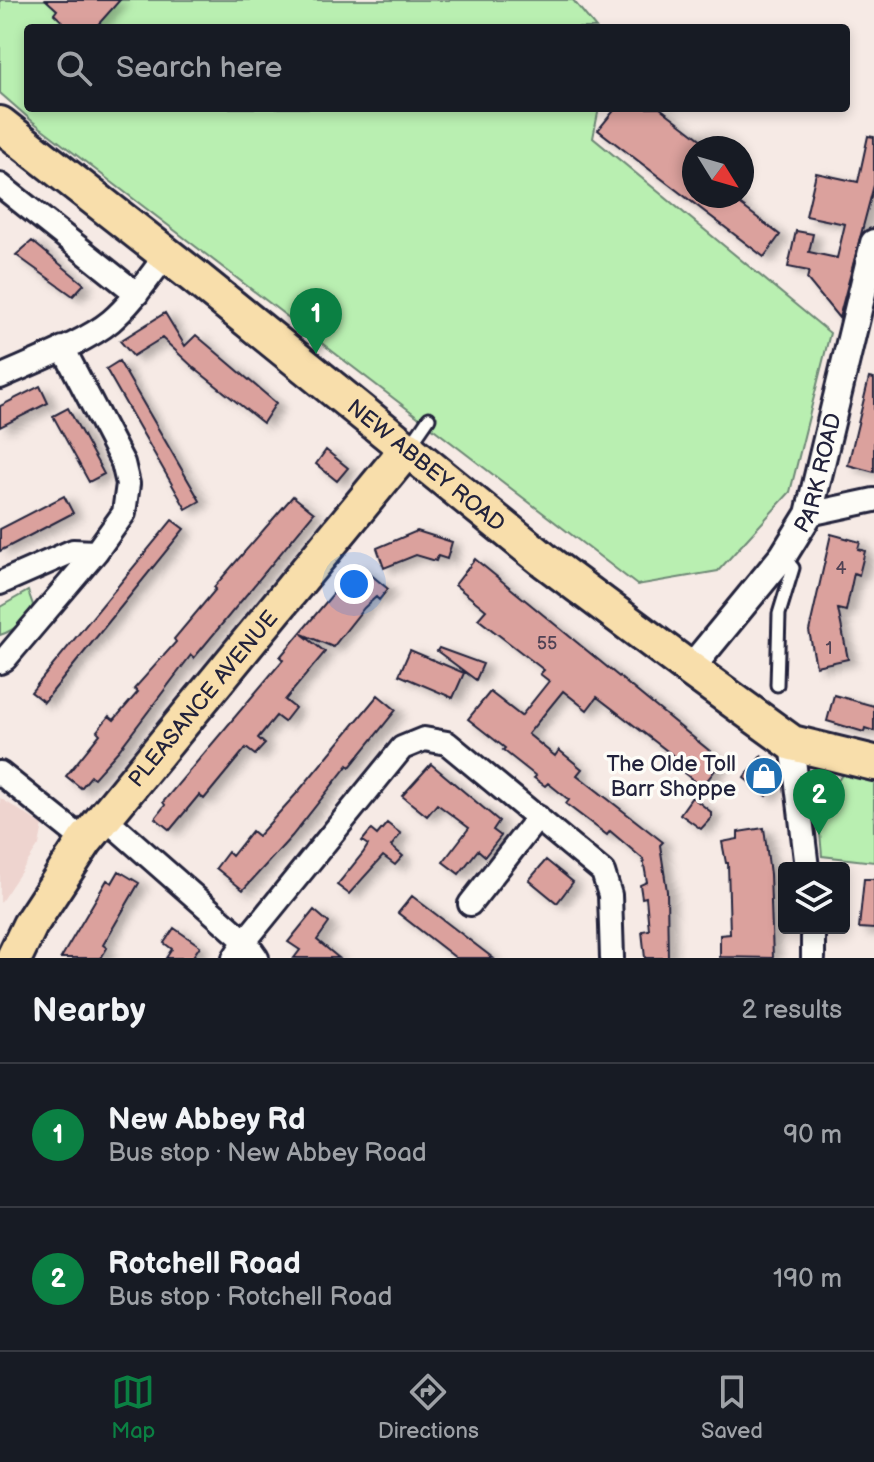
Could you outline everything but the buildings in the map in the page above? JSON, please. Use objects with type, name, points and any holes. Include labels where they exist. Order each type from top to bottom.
[{"type":"main road","name":"NEW ABBEY ROAD","points":[[0,124],[167,254],[544,560],[690,669],[792,743],[874,763]]},
{"type":"main road","name":"PLEASANCE AVENUE","points":[[14,958],[30,925],[94,829],[408,448]]},
{"type":"street","points":[[0,185],[137,294]]},
{"type":"street","name":"PARK ROAD","points":[[690,669],[783,556],[809,514],[868,299],[874,243]]},
{"type":"street","points":[[0,377],[109,323],[137,294],[167,254]]},
{"type":"street","points":[[0,662],[96,552],[124,513],[128,484],[123,463],[63,348]]},
{"type":"street","points":[[809,514],[874,500]]},
{"type":"street","points":[[0,583],[73,551],[96,552]]},
{"type":"street","points":[[3,782],[94,829],[245,952],[402,748],[424,739],[447,743],[603,872],[610,895],[612,958]]},
{"type":"street","points":[[792,743],[806,862]]},
{"type":"street","points":[[470,904],[538,817]]},
{"type":"street","points":[[813,934],[813,958]]},
{"type":"lane","points":[[408,448],[429,418]]},
{"type":"lane","points":[[777,685],[779,614],[793,568],[783,556]]},
{"type":"shaded area","points":[[0,798],[43,825],[39,845],[0,903]]},
{"type":"green space","points":[[0,0],[573,0],[593,24],[24,24],[24,112],[598,112],[593,138],[830,333],[790,492],[718,571],[637,585],[32,121],[0,93]]},
{"type":"green space","points":[[28,591],[33,605],[27,616],[16,628],[0,635],[0,607]]},
{"type":"green space","points":[[846,769],[874,776],[874,862],[822,856],[817,798],[829,794]]},
{"type":"place","name":"New Abbey Rd","points":[[316,354]]},
{"type":"place","name":"The Olde Toll Barr Shoppe","points":[[764,776]]},
{"type":"place","name":"Rotchell Road","points":[[819,835]]}]
